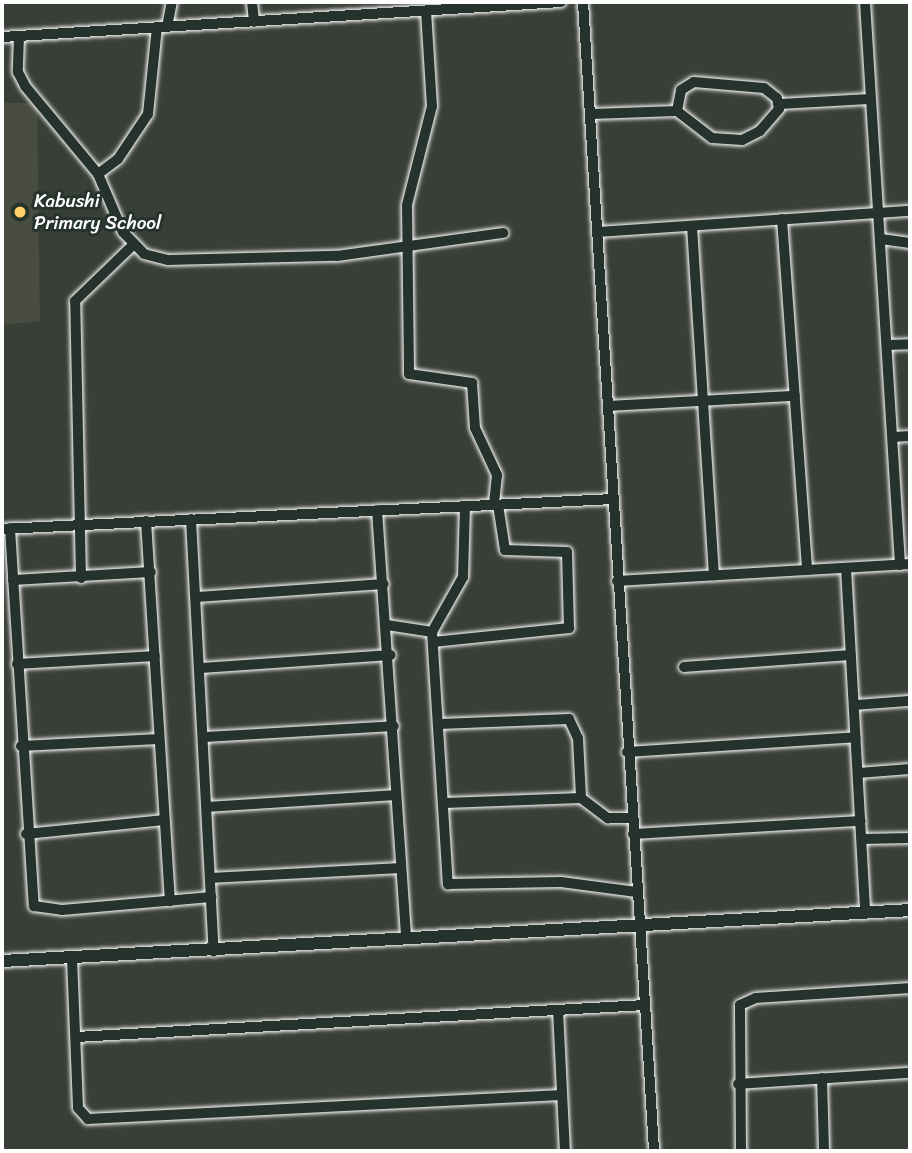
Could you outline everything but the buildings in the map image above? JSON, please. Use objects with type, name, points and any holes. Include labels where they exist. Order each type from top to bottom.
[{"type":"street","points":[[98,174],[118,159],[148,114],[162,27],[172,2]]},
{"type":"street","points":[[252,2],[254,22]]},
{"type":"street","points":[[2,37],[254,22],[420,8],[561,2]]},
{"type":"street","points":[[583,2],[592,114],[627,752],[654,1151]]},
{"type":"street","points":[[617,581],[905,564],[893,437],[864,2]]},
{"type":"street","points":[[387,625],[432,637],[569,628],[567,552],[505,550],[496,505],[495,464],[477,435],[469,379],[410,376],[406,251],[414,167],[432,106],[420,8]]},
{"type":"street","points":[[19,36],[18,72],[25,86],[98,174],[132,246],[168,260],[406,251],[503,233]]},
{"type":"street","points":[[677,111],[681,90],[694,82],[751,85],[780,104],[869,99]]},
{"type":"street","points":[[592,114],[677,111],[700,133],[733,141],[760,131],[780,104]]},
{"type":"street","points":[[598,232],[910,211]]},
{"type":"street","points":[[782,219],[807,570]]},
{"type":"street","points":[[692,226],[705,398],[714,575]]},
{"type":"street","points":[[881,239],[910,243]]},
{"type":"street","points":[[81,578],[85,524],[75,301],[132,246]]},
{"type":"street","points":[[887,345],[910,344]]},
{"type":"street","points":[[608,406],[705,398],[795,396]]},
{"type":"street","points":[[893,437],[910,436]]},
{"type":"street","points":[[211,897],[39,909],[29,888],[13,580],[6,528],[613,499]]},
{"type":"street","points":[[465,506],[463,577],[434,618],[432,637],[450,887],[548,881],[636,892]]},
{"type":"street","points":[[377,510],[391,655],[396,795],[406,939]]},
{"type":"street","points":[[191,519],[205,737],[214,951]]},
{"type":"street","points":[[146,521],[170,901]]},
{"type":"street","points":[[846,568],[864,913]]},
{"type":"street","points":[[13,580],[150,572]]},
{"type":"street","points":[[197,597],[384,584]]},
{"type":"street","points":[[201,668],[391,655]]},
{"type":"street","points":[[684,667],[851,655]]},
{"type":"street","points":[[17,664],[155,656]]},
{"type":"street","points":[[855,705],[910,701]]},
{"type":"street","points":[[439,724],[569,719],[578,738],[581,798]]},
{"type":"street","points":[[205,737],[394,726]]},
{"type":"street","points":[[627,752],[856,737]]},
{"type":"street","points":[[21,746],[159,739]]},
{"type":"street","points":[[858,773],[910,769]]},
{"type":"street","points":[[208,807],[396,795]]},
{"type":"street","points":[[444,803],[581,798],[608,818],[632,818]]},
{"type":"street","points":[[26,834],[164,820]]},
{"type":"street","points":[[633,834],[861,821]]},
{"type":"street","points":[[862,839],[910,838]]},
{"type":"street","points":[[210,878],[401,869]]},
{"type":"street","points":[[2,961],[910,910]]},
{"type":"street","points":[[72,958],[78,1108],[88,1119],[561,1095]]},
{"type":"street","points":[[741,1151],[736,1022],[746,1000],[910,988]]},
{"type":"street","points":[[76,1037],[645,1006]]},
{"type":"street","points":[[558,1010],[565,1151]]},
{"type":"street","points":[[738,1084],[910,1073]]},
{"type":"street","points":[[822,1078],[824,1151]]},
{"type":"shaded area","name":"Kabushi Primary School","points":[[2,103],[37,103],[40,321],[2,325]]},
{"type":"place","name":"Kabushi Primary School","points":[[20,212]]}]
